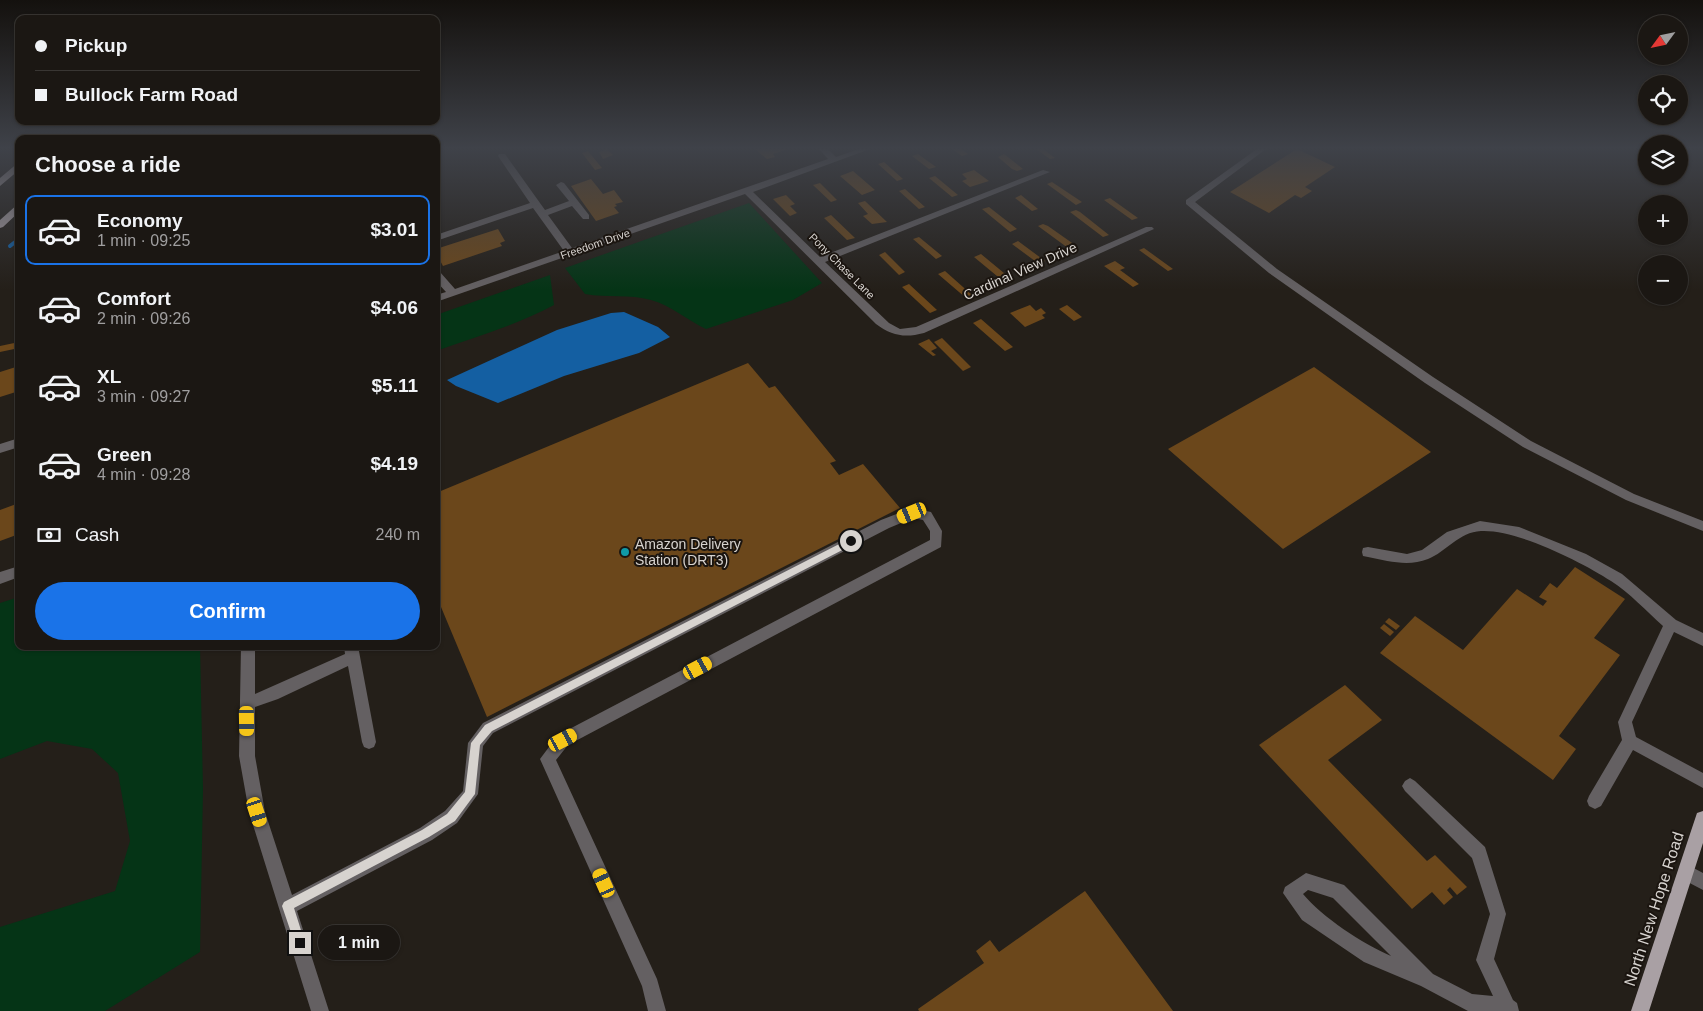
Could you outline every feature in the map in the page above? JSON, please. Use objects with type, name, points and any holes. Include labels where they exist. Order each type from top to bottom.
[{"type":"main road","points":[[0,225],[15,210]]},
{"type":"main road","name":"North New Hope Road","points":[[1640,1011],[1703,819]]},
{"type":"street","points":[[530,196],[570,253]]},
{"type":"street","points":[[570,196],[586,217]]},
{"type":"street","name":"Freedom Drive","points":[[440,298],[729,196]]},
{"type":"street","name":"Pony Chase Lane","points":[[752,196],[880,322],[891,331],[901,334]]},
{"type":"street","points":[[819,262],[985,196]]},
{"type":"street","points":[[1198,196],[1190,202],[1273,271],[1429,380],[1527,444],[1630,497],[1703,526]]},
{"type":"street","points":[[543,214],[574,202]]},
{"type":"street","points":[[440,237],[536,204]]},
{"type":"street","points":[[7,217],[15,215]]},
{"type":"street","name":"Cardinal View Drive","points":[[901,334],[911,333],[936,323],[1149,229]]},
{"type":"street","points":[[440,278],[453,293]]},
{"type":"street","points":[[0,449],[15,443]]},
{"type":"street","points":[[288,906],[399,846],[426,834],[451,817],[470,794],[476,743],[488,728],[885,524],[912,513],[927,516],[936,531],[936,543],[563,740],[548,759],[650,985],[656,1008]]},
{"type":"street","points":[[1368,552],[1406,559],[1425,555],[1452,536],[1480,526],[1519,532],[1581,558],[1617,578],[1672,624],[1703,640]]},
{"type":"street","points":[[0,578],[15,572]]},
{"type":"street","points":[[1595,801],[1630,741],[1625,722],[1672,624]]},
{"type":"street","points":[[248,650],[247,756],[257,812],[320,1011]]},
{"type":"street","points":[[246,703],[273,694],[352,651],[369,742]]},
{"type":"street","points":[[1630,741],[1703,781]]},
{"type":"street","points":[[1410,786],[1479,853],[1498,914],[1485,960],[1510,1008]]},
{"type":"street","points":[[1686,872],[1703,882]]},
{"type":"street","points":[[1427,980],[1338,891],[1306,881],[1291,893],[1308,914],[1370,956],[1427,980],[1470,1002],[1510,1008]]},
{"type":"green space","points":[[749,203],[822,283],[793,300],[706,329],[666,306],[651,300],[635,297],[585,294],[565,268]]},
{"type":"green space","points":[[550,275],[554,305],[511,325],[440,350],[440,314]]},
{"type":"green space","points":[[15,598],[15,650],[200,650],[203,789],[200,952],[105,1011],[0,1011],[0,927],[115,891],[130,841],[118,773],[92,749],[47,741],[0,759],[0,603]]},
{"type":"water","points":[[624,312],[658,327],[670,337],[639,353],[564,376],[498,403],[456,386],[447,380],[557,330],[611,313]]},
{"type":"building","points":[[578,196],[619,196],[623,202],[615,204],[617,206],[614,207],[619,213],[596,221]]},
{"type":"building","points":[[787,196],[795,204],[790,206],[797,213],[790,216],[773,199]]},
{"type":"building","points":[[825,196],[833,196],[837,200],[831,202]]},
{"type":"building","points":[[905,196],[913,196],[925,207],[919,209]]},
{"type":"building","points":[[1022,196],[1038,209],[1032,211],[1015,198]]},
{"type":"building","points":[[1064,196],[1073,196],[1082,202],[1076,205]]},
{"type":"building","points":[[1238,196],[1293,196],[1269,213]]},
{"type":"building","points":[[1110,198],[1138,218],[1132,220],[1104,200]]},
{"type":"building","points":[[865,201],[887,222],[872,224],[863,216],[868,214],[858,203]]},
{"type":"building","points":[[989,207],[1017,229],[1010,232],[982,209]]},
{"type":"building","points":[[1076,210],[1109,235],[1103,237],[1070,212]]},
{"type":"building","points":[[831,215],[855,238],[847,240],[824,218]]},
{"type":"building","points":[[1043,224],[1075,245],[1068,248],[1038,226]]},
{"type":"building","points":[[498,229],[505,241],[500,243],[502,246],[443,266],[440,260],[440,248]]},
{"type":"building","points":[[919,237],[942,256],[936,259],[913,239]]},
{"type":"building","points":[[1018,241],[1045,261],[1039,264],[1012,244]]},
{"type":"building","points":[[1144,248],[1173,269],[1168,271],[1139,250]]},
{"type":"building","points":[[885,252],[905,272],[899,275],[879,255]]},
{"type":"building","points":[[981,254],[1010,278],[1003,281],[974,257]]},
{"type":"building","points":[[1115,261],[1125,268],[1120,270],[1139,284],[1133,287],[1104,266]]},
{"type":"building","points":[[945,271],[972,295],[966,298],[938,274]]},
{"type":"building","points":[[909,284],[937,310],[930,313],[902,287]]},
{"type":"building","points":[[1030,305],[1036,311],[1041,308],[1046,313],[1042,315],[1045,318],[1025,327],[1010,313]]},
{"type":"building","points":[[1067,305],[1082,317],[1074,321],[1059,309]]},
{"type":"building","points":[[981,319],[1013,347],[1005,351],[973,323]]},
{"type":"building","points":[[942,338],[971,367],[963,371],[934,342]]},
{"type":"building","points":[[929,339],[937,348],[931,351],[936,355],[933,356],[918,344]]},
{"type":"building","points":[[15,343],[15,349],[0,352],[0,346]]},
{"type":"building","name":"Amazon Delivery Station (DRT3)","points":[[748,363],[769,388],[775,386],[836,461],[830,463],[839,475],[863,464],[900,508],[487,717],[440,605],[440,491]]},
{"type":"building","points":[[15,367],[15,392],[0,397],[0,372]]},
{"type":"building","points":[[1314,367],[1431,452],[1283,549],[1168,449]]},
{"type":"building","points":[[15,504],[15,535],[0,541],[0,510]]},
{"type":"building","points":[[1575,567],[1625,599],[1594,638],[1620,655],[1559,736],[1576,749],[1553,780],[1380,653],[1415,616],[1463,650],[1517,589],[1543,606],[1547,601],[1539,597],[1550,583],[1557,588]]},
{"type":"building","points":[[1389,618],[1400,626],[1396,630],[1385,622]]},
{"type":"building","points":[[1384,624],[1394,632],[1390,636],[1380,628]]},
{"type":"building","points":[[1345,685],[1382,720],[1328,760],[1427,861],[1435,855],[1467,887],[1457,895],[1450,887],[1447,890],[1453,897],[1444,905],[1432,892],[1412,909],[1259,745]]},
{"type":"building","points":[[1085,891],[1173,1011],[919,1011],[918,1009],[984,963],[976,951],[990,940],[999,952]]},
{"type":"waterway","points":[[10,246],[15,242]]},
{"type":"place","name":"Amazon Delivery Station (DRT3)","points":[[625,552]]},
{"type":"route","points":[[300,943],[288,906],[399,846],[426,834],[451,817],[470,794],[476,743],[488,728],[851,541]]}]
